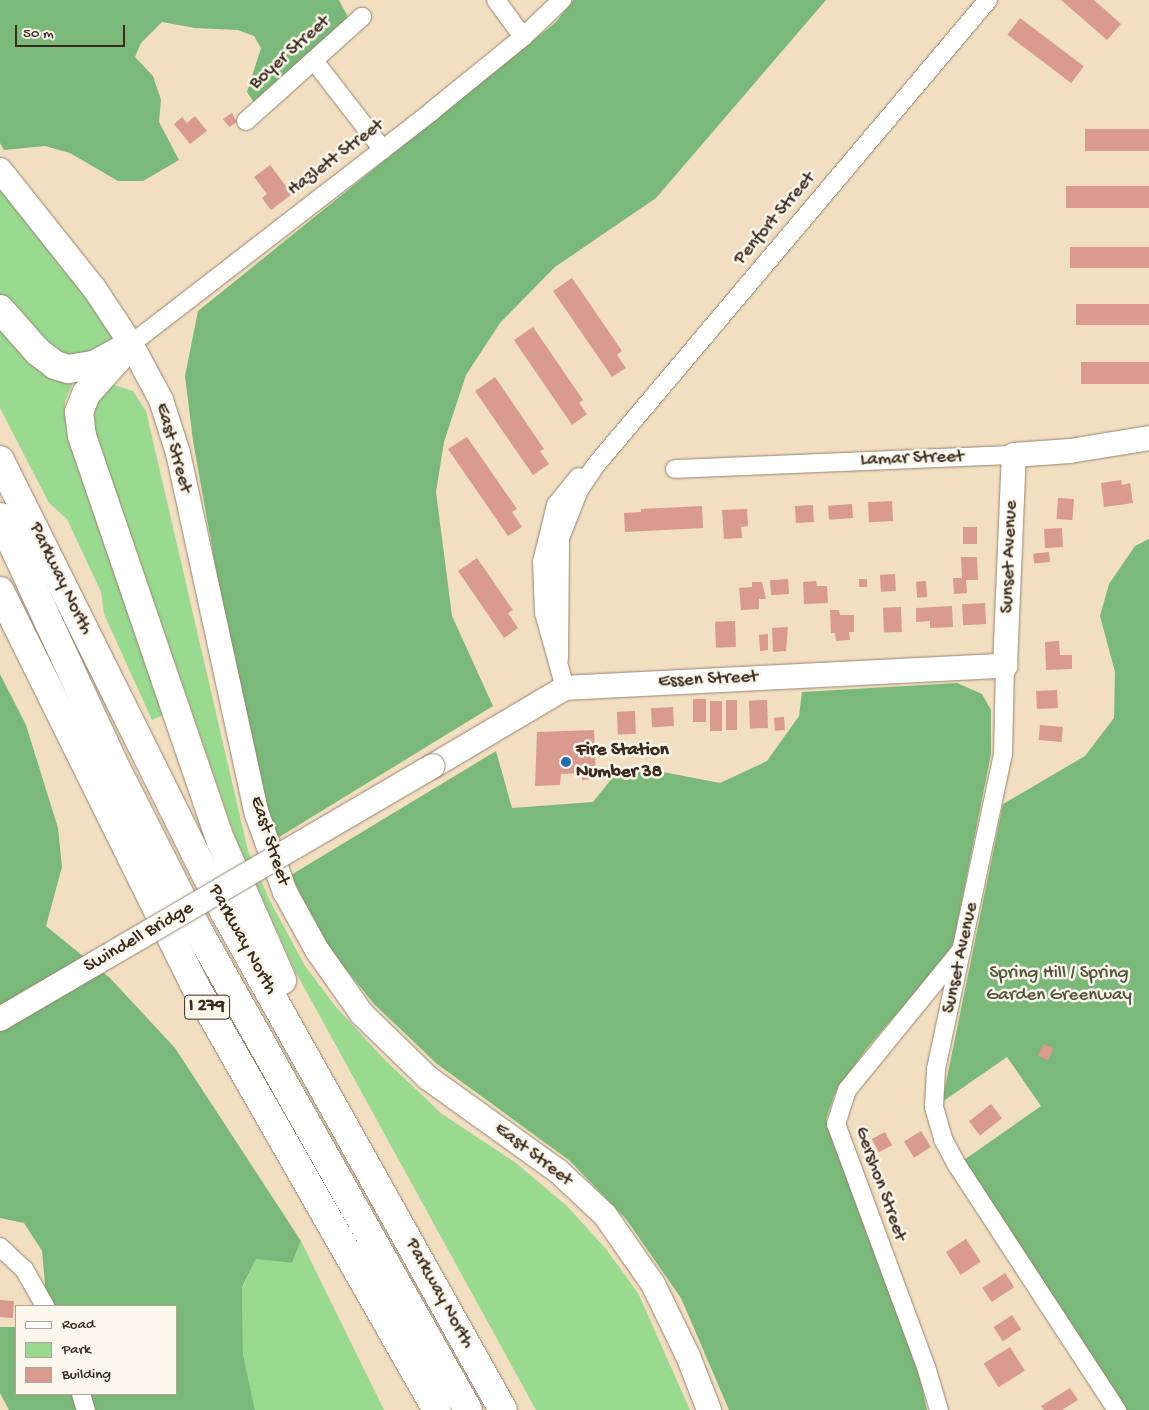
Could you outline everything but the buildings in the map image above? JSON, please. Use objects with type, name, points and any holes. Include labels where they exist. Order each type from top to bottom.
[{"type":"highway","points":[[0,309],[38,352],[55,365],[68,369],[94,365],[131,344]]},
{"type":"highway","points":[[131,344],[86,394],[79,412],[82,436],[221,841],[288,992],[355,1114],[358,1145]]},
{"type":"highway","name":"Parkway North","points":[[0,460],[225,913],[358,1145],[503,1410]]},
{"type":"highway","points":[[0,517],[114,762],[199,932],[468,1410]]},
{"type":"highway","name":"I 279","points":[[0,591],[194,984],[437,1410]]},
{"type":"main road","name":"East Street","points":[[0,170],[94,288],[131,344],[161,400],[178,453],[257,814],[286,892],[312,942],[362,1014],[428,1078],[558,1171],[606,1215],[653,1284],[688,1356],[709,1410]]},
{"type":"main road","name":"Lamar Street","points":[[1014,455],[1070,451],[1149,438]]},
{"type":"main road","name":"Sunset Avenue","points":[[1005,666],[1014,455]]},
{"type":"main road","name":"Essen Street","points":[[433,766],[565,688],[1005,666]]},
{"type":"main road","name":"Swindell Bridge","points":[[0,1019],[433,766]]},
{"type":"street","points":[[496,0],[523,37]]},
{"type":"street","name":"Hazlett Street","points":[[131,344],[383,150],[523,37],[562,0]]},
{"type":"street","name":"Penfort Street","points":[[565,688],[559,660],[560,538],[579,490],[595,466],[988,0]]},
{"type":"street","name":"Boyer Street","points":[[246,121],[362,17]]},
{"type":"street","points":[[314,62],[383,150]]},
{"type":"street","name":"Lamar Street","points":[[675,469],[1014,455]]},
{"type":"street","name":"Sunset Avenue","points":[[1005,666],[1002,754],[964,946],[936,1069],[934,1108],[943,1139],[957,1165],[1117,1410]]},
{"type":"street","name":"Gershon Street","points":[[939,1410],[926,1367],[836,1124],[847,1090],[964,946]]},
{"type":"street","points":[[0,1247],[24,1269],[44,1305]]},
{"type":"street","points":[[81,1395],[86,1410]]},
{"type":"green space","points":[[0,0],[339,0],[350,21],[255,104],[247,92],[261,48],[254,36],[238,30],[195,28],[162,22],[141,43],[135,57],[153,76],[161,100],[159,122],[179,160],[143,181],[118,181],[70,153],[45,146],[4,150],[0,143]]},
{"type":"green space","points":[[573,0],[826,0],[656,198],[555,267],[500,323],[466,375],[444,442],[436,492],[452,616],[493,706],[276,839],[241,708],[193,441],[185,376],[198,311],[556,22]]},
{"type":"green space","points":[[0,170],[131,344],[68,369],[0,309]]},
{"type":"green space","points":[[0,325],[73,382],[65,401],[66,418],[165,714],[152,720],[104,614],[101,592],[67,519],[49,503],[0,408]]},
{"type":"green space","points":[[111,384],[133,391],[146,411],[248,851],[270,901],[305,966],[336,1007],[384,1059],[442,1114],[516,1163],[567,1206],[606,1249],[638,1293],[690,1410],[536,1410],[294,969],[236,839],[94,428],[90,406]]},
{"type":"green space","name":"Spring Hill / Spring Garden Greenway","points":[[1149,539],[1149,1410],[1127,1410],[964,1160],[1041,1106],[1007,1057],[942,1102],[1003,804],[1085,756],[1114,718],[1115,672],[1100,616],[1109,584],[1135,546]]},
{"type":"green space","points":[[0,674],[26,725],[58,828],[62,867],[46,926],[110,978],[175,1048],[301,1241],[292,1263],[256,1259],[242,1287],[243,1354],[255,1410],[9,1410],[0,1393],[0,1327],[15,1327],[15,1395],[178,1395],[178,1305],[47,1305],[42,1251],[24,1223],[0,1218]]},
{"type":"green space","points":[[957,683],[982,694],[991,710],[991,754],[952,950],[867,1048],[836,1091],[826,1119],[916,1360],[927,1410],[729,1410],[681,1298],[626,1219],[569,1160],[437,1064],[374,1004],[324,942],[291,875],[496,751],[512,808],[593,802],[617,772],[663,772],[720,783],[767,761],[799,716],[802,692]]},
{"type":"green space","points":[[301,1241],[384,1410],[255,1410],[243,1354],[242,1288],[256,1259],[292,1263]]},
{"type":"place","name":"Fire Station Number 38","points":[[566,762]]}]
